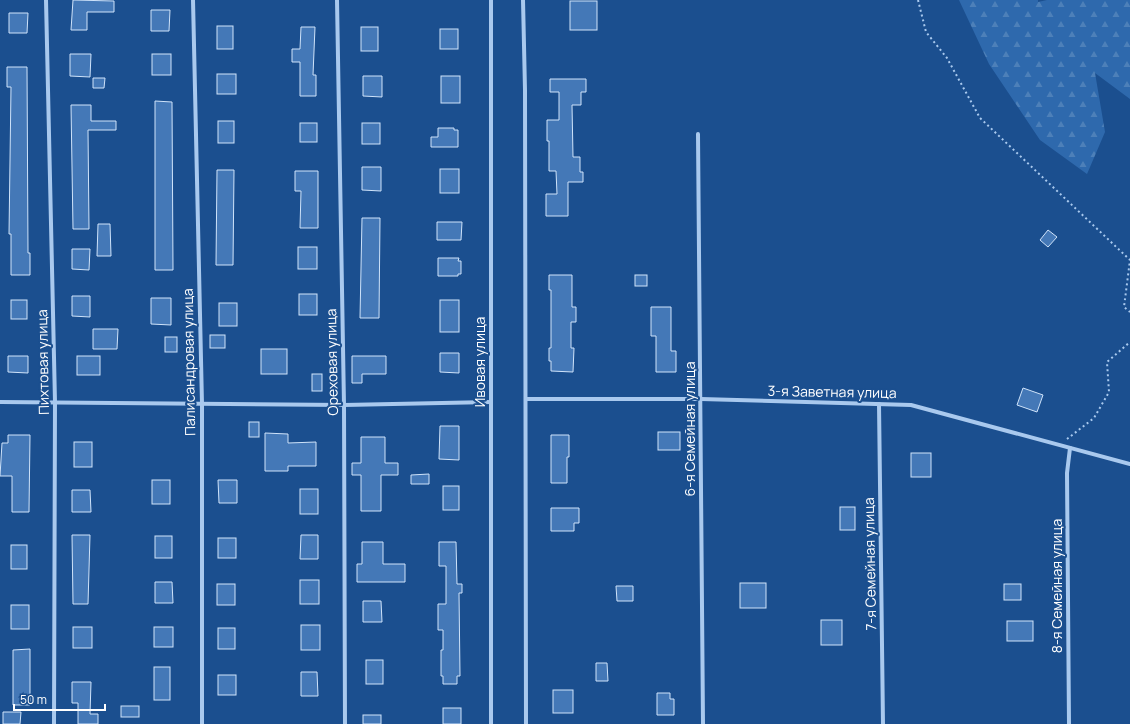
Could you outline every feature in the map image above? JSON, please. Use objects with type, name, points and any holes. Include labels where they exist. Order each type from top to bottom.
[{"type":"street","name":"Пихтовая улица","points":[[46,0],[55,402],[54,724]]},
{"type":"street","name":"Палисандровая улица","points":[[193,0],[202,404],[202,724]]},
{"type":"street","name":"Ореховая улица","points":[[337,0],[344,405],[345,724]]},
{"type":"street","name":"Ивовая улица","points":[[491,0],[491,724]]},
{"type":"street","points":[[522,0],[521,8],[526,90],[526,724]]},
{"type":"street","name":"6-я Семейная улица","points":[[698,134],[703,724]]},
{"type":"street","name":"3-я Заветная улица","points":[[526,399],[701,399],[911,405],[1130,464]]},
{"type":"street","points":[[0,402],[344,405],[491,402]]},
{"type":"street","name":"7-я Семейная улица","points":[[879,404],[883,724]]},
{"type":"street","name":"8-я Семейная улица","points":[[1069,724],[1067,473],[1070,448]]},
{"type":"path","points":[[918,0],[920,3],[926,32],[947,58],[980,118],[1130,260],[1124,307],[1130,312]]},
{"type":"path","points":[[1059,445],[1094,418],[1109,392],[1107,362],[1130,342]]},
{"type":"green space","points":[[959,0],[1038,0],[1038,2],[1047,0],[1130,0],[1130,99],[1095,73],[1105,132],[1087,174],[1040,140],[989,64]]},
{"type":"building","points":[[73,0],[114,1],[114,12],[87,12],[87,30],[71,30]]},
{"type":"building","points":[[570,1],[597,1],[597,30],[570,30]]},
{"type":"building","points":[[151,10],[170,10],[169,31],[151,31]]},
{"type":"building","points":[[9,13],[28,13],[27,33],[9,33]]},
{"type":"building","points":[[217,26],[233,26],[233,49],[217,49]]},
{"type":"building","points":[[301,27],[315,27],[313,75],[316,75],[316,96],[300,96],[300,62],[292,62],[292,49],[300,49]]},
{"type":"building","points":[[361,27],[378,27],[378,51],[361,51]]},
{"type":"building","points":[[440,29],[458,29],[458,49],[440,49]]},
{"type":"building","points":[[70,54],[91,54],[90,77],[70,76]]},
{"type":"building","points":[[152,54],[171,54],[171,75],[152,75]]},
{"type":"building","points":[[7,67],[27,67],[28,253],[30,253],[30,275],[11,275],[11,234],[9,234],[11,87],[7,87]]},
{"type":"building","points":[[217,74],[236,74],[236,94],[217,94]]},
{"type":"building","points":[[363,76],[382,76],[382,97],[363,96]]},
{"type":"building","points":[[441,76],[460,76],[460,103],[441,103]]},
{"type":"building","points":[[93,78],[105,78],[104,88],[93,88]]},
{"type":"building","points":[[550,79],[586,79],[586,92],[581,92],[581,105],[572,105],[573,157],[580,157],[580,172],[583,172],[583,182],[568,182],[568,216],[546,216],[546,194],[557,194],[556,171],[549,171],[547,120],[559,120],[559,92],[550,92]]},
{"type":"building","points":[[155,101],[172,102],[173,270],[155,270]]},
{"type":"building","points":[[71,105],[91,105],[91,121],[116,121],[116,130],[88,130],[89,229],[73,229]]},
{"type":"building","points":[[218,121],[234,121],[234,143],[218,143]]},
{"type":"building","points":[[300,123],[317,123],[317,142],[300,142]]},
{"type":"building","points":[[362,123],[380,123],[380,144],[362,144]]},
{"type":"building","points":[[438,128],[454,128],[454,130],[458,130],[458,147],[431,147],[431,137],[438,137]]},
{"type":"building","points":[[362,167],[381,167],[381,191],[362,190]]},
{"type":"building","points":[[440,169],[459,169],[459,193],[440,193]]},
{"type":"building","points":[[217,170],[234,170],[233,265],[216,265]]},
{"type":"building","points":[[295,171],[318,171],[318,228],[300,228],[301,191],[295,191]]},
{"type":"building","points":[[362,218],[380,218],[379,318],[360,318]]},
{"type":"building","points":[[437,222],[462,222],[461,240],[437,240]]},
{"type":"building","points":[[98,224],[110,224],[111,256],[97,256]]},
{"type":"building","points":[[1048,230],[1057,237],[1048,247],[1040,240]]},
{"type":"building","points":[[298,247],[317,247],[317,269],[298,269]]},
{"type":"building","points":[[72,249],[90,249],[89,270],[72,269]]},
{"type":"building","points":[[438,258],[459,258],[458,261],[461,261],[461,274],[458,274],[458,276],[438,276]]},
{"type":"building","points":[[549,275],[572,275],[572,307],[576,307],[576,322],[571,322],[571,348],[574,348],[573,372],[551,371],[551,361],[549,361],[549,348],[551,348],[551,290],[549,290]]},
{"type":"building","points":[[635,275],[647,275],[647,286],[635,286]]},
{"type":"building","points":[[299,294],[317,294],[317,315],[299,315]]},
{"type":"building","points":[[72,296],[90,296],[90,317],[72,316]]},
{"type":"building","points":[[151,298],[171,298],[171,325],[151,324]]},
{"type":"building","points":[[11,300],[27,300],[27,319],[11,319]]},
{"type":"building","points":[[440,300],[459,300],[459,332],[440,332]]},
{"type":"building","points":[[219,303],[237,303],[237,326],[219,326]]},
{"type":"building","points":[[651,307],[671,307],[671,351],[676,351],[676,372],[656,372],[656,336],[651,336]]},
{"type":"building","points":[[93,329],[118,329],[117,349],[93,349]]},
{"type":"building","points":[[210,335],[225,335],[225,348],[210,348]]},
{"type":"building","points":[[165,337],[177,337],[177,352],[165,352]]},
{"type":"building","points":[[261,349],[287,349],[287,374],[261,374]]},
{"type":"building","points":[[440,353],[459,353],[459,373],[440,372]]},
{"type":"building","points":[[8,356],[28,356],[28,373],[8,372]]},
{"type":"building","points":[[77,356],[100,356],[100,375],[77,375]]},
{"type":"building","points":[[352,356],[386,356],[386,374],[362,374],[362,383],[352,383]]},
{"type":"building","points":[[312,374],[322,374],[322,391],[312,391]]},
{"type":"building","points":[[1023,388],[1043,395],[1037,412],[1017,405]]},
{"type":"building","points":[[249,422],[259,422],[259,437],[249,437]]},
{"type":"building","points":[[440,426],[459,426],[459,460],[439,459]]},
{"type":"building","points":[[658,432],[680,432],[680,450],[658,450]]},
{"type":"building","points":[[265,433],[288,434],[288,443],[316,442],[316,466],[288,466],[288,471],[265,471]]},
{"type":"building","points":[[8,435],[30,435],[29,512],[12,512],[12,476],[0,476],[2,443],[8,443]]},
{"type":"building","points":[[551,435],[569,435],[567,483],[551,483]]},
{"type":"building","points":[[361,437],[385,437],[385,463],[398,463],[398,475],[381,475],[381,511],[361,511],[361,475],[352,475],[352,463],[361,463]]},
{"type":"building","points":[[74,442],[92,442],[92,467],[74,467]]},
{"type":"building","points":[[911,453],[931,453],[931,477],[911,477]]},
{"type":"building","points":[[429,474],[429,484],[411,484],[411,475]]},
{"type":"building","points":[[152,480],[170,480],[170,504],[152,504]]},
{"type":"building","points":[[218,480],[237,480],[237,503],[219,503]]},
{"type":"building","points":[[443,486],[459,486],[459,510],[443,510]]},
{"type":"building","points":[[300,489],[318,489],[318,514],[300,514]]},
{"type":"building","points":[[72,490],[90,490],[91,512],[72,512]]},
{"type":"building","points":[[840,507],[855,507],[855,530],[840,530]]},
{"type":"building","points":[[551,508],[579,508],[579,523],[574,523],[574,531],[551,531]]},
{"type":"building","points":[[72,535],[90,535],[88,604],[73,604]]},
{"type":"building","points":[[301,535],[318,535],[318,559],[300,559]]},
{"type":"building","points":[[155,536],[172,536],[172,558],[155,558]]},
{"type":"building","points":[[218,538],[236,538],[236,558],[218,558]]},
{"type":"building","points":[[362,542],[383,542],[383,564],[405,564],[405,582],[357,582],[357,564],[362,564]]},
{"type":"building","points":[[439,542],[456,542],[457,584],[462,584],[462,593],[459,593],[460,676],[457,676],[457,684],[443,684],[443,676],[441,676],[443,630],[438,630],[438,604],[446,604],[446,566],[439,566]]},
{"type":"building","points":[[11,545],[27,545],[27,569],[11,569]]},
{"type":"building","points":[[300,580],[319,580],[319,604],[300,604]]},
{"type":"building","points":[[155,582],[172,582],[173,603],[155,603]]},
{"type":"building","points":[[740,583],[766,583],[766,608],[740,608]]},
{"type":"building","points":[[217,584],[235,584],[235,605],[217,605]]},
{"type":"building","points":[[1004,584],[1021,584],[1021,600],[1004,600]]},
{"type":"building","points":[[616,586],[633,586],[633,601],[617,601]]},
{"type":"building","points":[[363,601],[381,601],[382,622],[363,622]]},
{"type":"building","points":[[11,605],[29,605],[29,629],[11,629]]},
{"type":"building","points":[[821,620],[842,620],[842,645],[821,645]]},
{"type":"building","points":[[1007,621],[1033,621],[1033,641],[1007,641]]},
{"type":"building","points":[[301,625],[320,625],[320,650],[301,650]]},
{"type":"building","points":[[73,627],[92,627],[92,648],[73,648]]},
{"type":"building","points":[[154,627],[173,627],[173,647],[154,647]]},
{"type":"building","points":[[218,628],[235,628],[235,649],[218,649]]},
{"type":"building","points":[[30,649],[30,705],[13,705],[13,650]]},
{"type":"building","points":[[366,660],[383,660],[383,684],[366,684]]},
{"type":"building","points":[[596,663],[607,663],[608,681],[596,681]]},
{"type":"building","points":[[154,667],[170,667],[170,700],[154,700]]},
{"type":"building","points":[[301,672],[317,672],[318,696],[301,696]]},
{"type":"building","points":[[218,675],[236,675],[236,695],[218,695]]},
{"type":"building","points":[[72,682],[91,682],[90,714],[98,714],[98,724],[78,724],[78,703],[72,703]]},
{"type":"building","points":[[553,690],[573,690],[573,713],[553,713]]},
{"type":"building","points":[[657,693],[670,693],[670,699],[674,699],[674,715],[657,715]]},
{"type":"building","points":[[121,706],[139,706],[139,717],[121,717]]},
{"type":"building","points":[[443,708],[461,708],[461,724],[443,724]]},
{"type":"building","points":[[3,712],[21,712],[20,724],[3,724]]},
{"type":"building","points":[[363,715],[381,715],[381,724],[363,724]]}]
